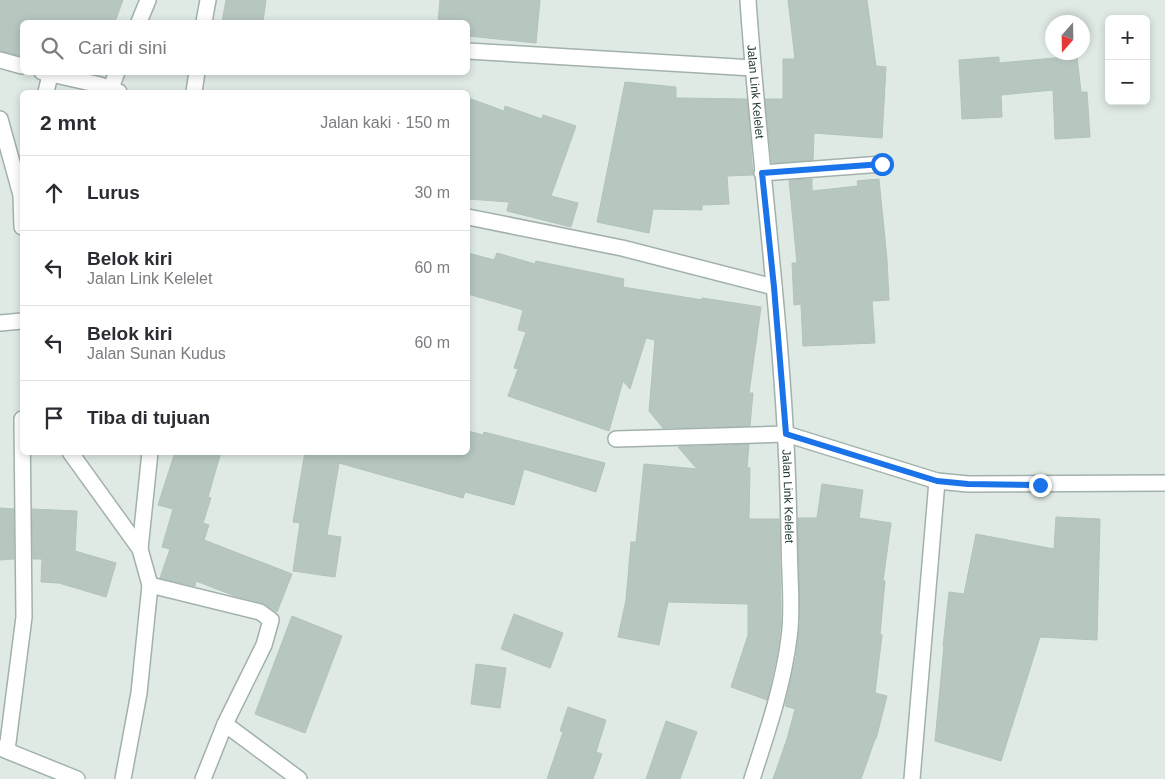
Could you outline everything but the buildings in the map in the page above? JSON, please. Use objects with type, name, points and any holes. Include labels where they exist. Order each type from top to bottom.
[{"type":"street","points":[[140,20],[148,0]]},
{"type":"street","points":[[204,20],[208,0]]},
{"type":"street","name":"Jalan Link Kelelet","points":[[748,0],[786,434],[791,606],[790,636],[786,660],[768,730],[752,779]]},
{"type":"street","points":[[470,51],[753,68]]},
{"type":"street","points":[[0,60],[20,65]]},
{"type":"street","points":[[46,75],[46,90]]},
{"type":"street","points":[[50,75],[115,90],[117,75]]},
{"type":"street","points":[[194,90],[197,75]]},
{"type":"street","points":[[0,119],[20,186]]},
{"type":"street","points":[[762,173],[882,164]]},
{"type":"street","points":[[470,217],[622,248],[774,287]]},
{"type":"street","points":[[0,323],[20,322]]},
{"type":"street","points":[[616,440],[786,434],[937,481],[968,484],[1165,483]]},
{"type":"street","points":[[22,455],[24,618],[4,749],[77,779]]},
{"type":"street","points":[[72,455],[140,549],[150,585],[139,693],[123,779]]},
{"type":"street","points":[[140,549],[150,455]]},
{"type":"street","points":[[912,779],[937,481]]},
{"type":"street","points":[[150,585],[260,612],[271,620],[271,627],[264,646],[225,724],[202,779]]},
{"type":"street","points":[[225,724],[299,779]]},
{"type":"route","points":[[882,164],[762,173],[774,287],[786,434],[937,481],[968,484],[1040,485]]}]
